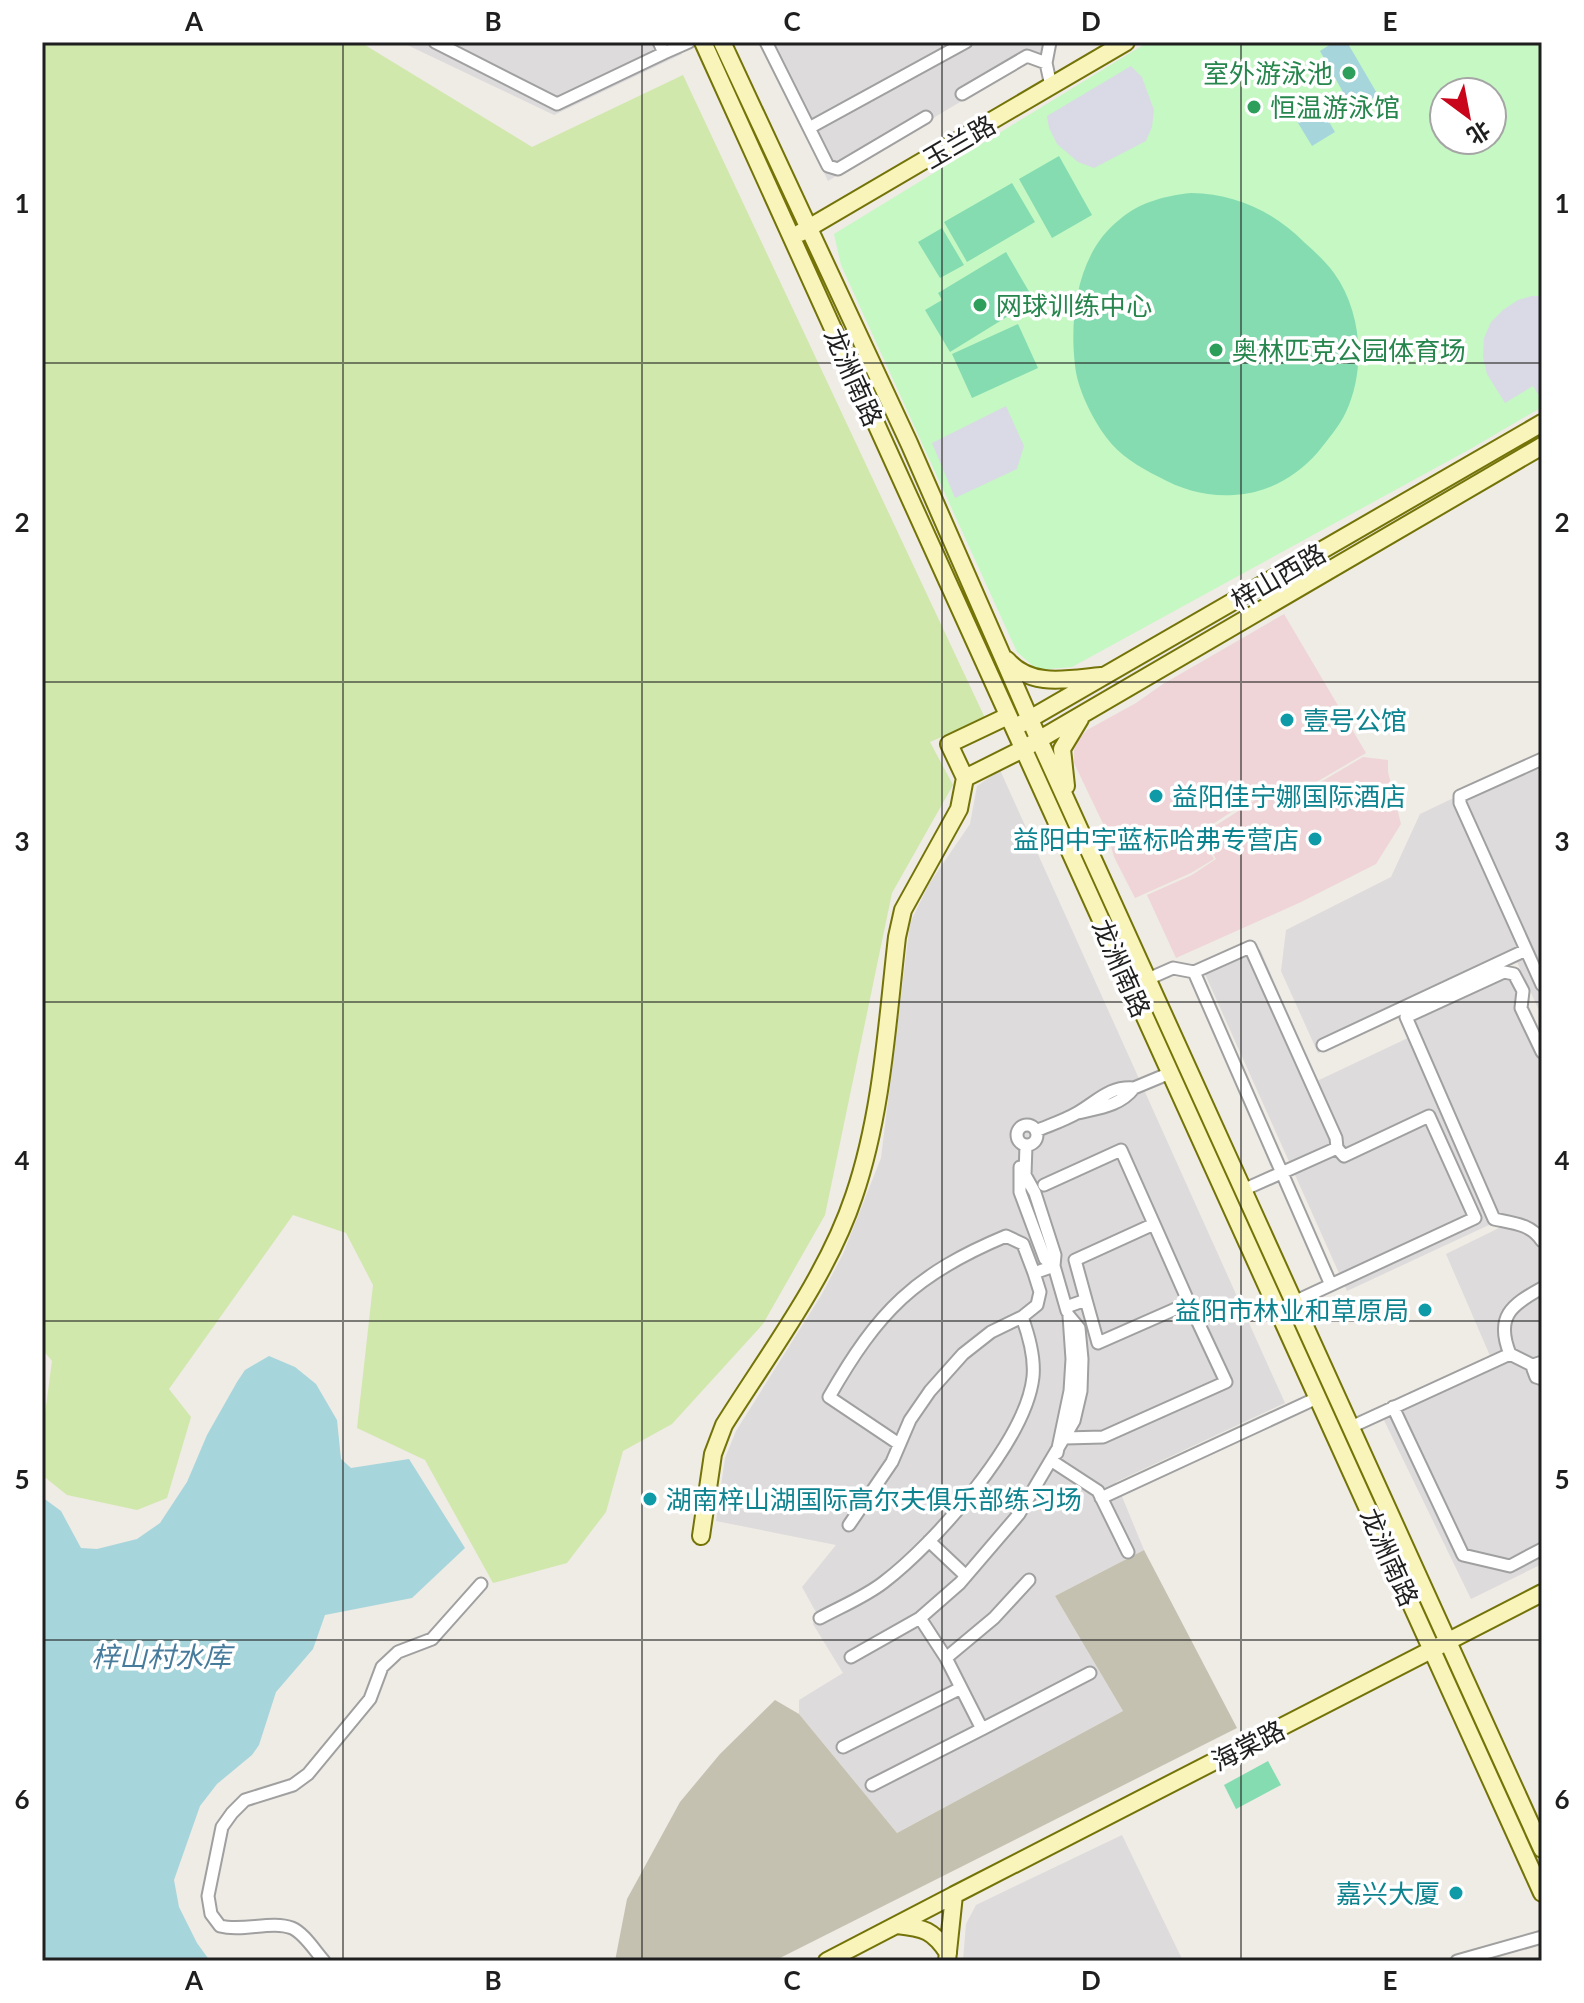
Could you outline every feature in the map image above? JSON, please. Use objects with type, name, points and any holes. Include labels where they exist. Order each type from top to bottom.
[{"type":"main road","name":"龙洲南路","points":[[703,42],[1542,1893]]},
{"type":"main road","name":"龙洲南路","points":[[722,42],[909,443],[1039,740],[1542,1849]]},
{"type":"main road","name":"玉兰路","points":[[791,238],[1126,42]]},
{"type":"main road","name":"梓山西路","points":[[1542,423],[1030,720],[1011,722],[949,744],[965,778],[1039,740],[1542,446]]},
{"type":"main road","points":[[1001,652],[1012,666],[1035,680],[1106,675]]},
{"type":"main road","points":[[1073,815],[1063,774],[1062,749],[1072,728],[1084,713]]},
{"type":"main road","points":[[701,1536],[713,1454],[724,1425],[832,1248],[854,1199],[876,1107],[903,910],[959,809],[965,778]]},
{"type":"main road","name":"海棠路","points":[[827,1961],[1542,1593]]},
{"type":"main road","points":[[948,1957],[954,1895]]},
{"type":"main road","points":[[897,1925],[921,1927],[938,1937],[948,1957]]},
{"type":"street","points":[[435,42],[557,104],[661,48],[689,42]]},
{"type":"street","points":[[766,42],[828,166],[838,169],[926,117]]},
{"type":"street","points":[[809,128],[966,42]]},
{"type":"street","points":[[1050,42],[1046,63],[1051,86]]},
{"type":"street","points":[[962,94],[1027,56],[1046,63]]},
{"type":"street","points":[[1542,759],[1460,796],[1460,803],[1542,985]]},
{"type":"street","points":[[1148,979],[1173,968],[1194,972],[1250,947],[1336,1138],[1337,1148],[1344,1156],[1429,1116],[1475,1218],[1294,1302]]},
{"type":"street","points":[[1323,1045],[1526,950]]},
{"type":"street","points":[[1194,972],[1331,1285]]},
{"type":"street","points":[[1542,1052],[1521,1008],[1523,991],[1514,974],[1504,972],[1406,1017],[1494,1219],[1525,1225],[1542,1241]]},
{"type":"street","points":[[1036,1131],[1078,1113],[1107,1107],[1126,1098],[1134,1088],[1170,1073]]},
{"type":"street","points":[[1036,1131],[1028,1125],[1018,1133],[1023,1144],[1020,1192],[1045,1259],[1054,1266],[1067,1311],[1072,1359],[1070,1391],[1054,1457]]},
{"type":"street","points":[[1023,1144],[1035,1141],[1036,1131]]},
{"type":"street","points":[[1243,1190],[1337,1148]]},
{"type":"street","points":[[1044,1185],[1121,1150],[1226,1382],[1103,1437],[1065,1438]]},
{"type":"street","points":[[1154,1224],[1075,1260],[1098,1343],[1189,1303]]},
{"type":"street","points":[[849,1525],[892,1462],[916,1410],[953,1364],[991,1332],[1022,1317],[1037,1305],[1040,1292],[1023,1244],[1006,1236],[972,1250],[922,1280],[878,1321],[855,1351],[829,1397],[899,1444]]},
{"type":"street","points":[[1034,1273],[1054,1266]]},
{"type":"street","points":[[1510,1354],[1503,1329],[1507,1315],[1517,1302],[1542,1288]]},
{"type":"street","points":[[1067,1311],[1086,1300]]},
{"type":"street","points":[[851,1657],[920,1618],[966,1576],[1019,1514],[1074,1421],[1081,1391],[1082,1359],[1079,1328],[1067,1311]]},
{"type":"street","points":[[820,1618],[883,1583],[929,1541],[966,1499],[1009,1441],[1033,1377],[1031,1343],[1022,1317]]},
{"type":"street","points":[[1351,1427],[1510,1354],[1538,1364],[1534,1375],[1542,1380]]},
{"type":"street","points":[[1101,1498],[1317,1398]]},
{"type":"street","points":[[1393,1407],[1463,1555],[1510,1566],[1542,1549]]},
{"type":"street","points":[[1054,1457],[1098,1491],[1128,1552]]},
{"type":"street","points":[[929,1541],[966,1576]]},
{"type":"street","points":[[946,1658],[994,1618],[1029,1580]]},
{"type":"street","points":[[324,1961],[293,1929],[235,1930],[220,1926],[211,1914],[208,1896],[222,1827],[245,1800],[293,1785],[308,1774],[370,1699],[382,1667],[398,1652],[432,1639],[481,1584]]},
{"type":"street","points":[[920,1618],[946,1658],[982,1729]]},
{"type":"street","points":[[872,1785],[1090,1673]]},
{"type":"street","points":[[843,1747],[961,1688]]},
{"type":"street","points":[[1457,1961],[1542,1937]]},
{"type":"shaded area","points":[[401,42],[677,42],[682,54],[554,115]]},
{"type":"shaded area","points":[[762,42],[1060,42],[828,181]]},
{"type":"shaded area","points":[[1131,66],[1142,77],[1154,110],[1146,141],[1094,168],[1078,162],[1057,144],[1047,116]]},
{"type":"shaded area","points":[[1542,296],[1542,400],[1533,386],[1505,403],[1487,374],[1483,357],[1484,338],[1491,322],[1503,310],[1518,300]]},
{"type":"shaded area","points":[[1006,406],[1024,446],[1017,469],[955,498],[932,443]]},
{"type":"shaded area","points":[[1284,614],[1366,753],[1291,797],[1262,792],[1199,833],[1214,859],[1135,898],[1074,763],[1074,750],[1079,739],[1087,730]]},
{"type":"shaded area","points":[[1542,756],[1542,1017],[1517,962],[1318,1053],[1281,971],[1286,930],[1391,877],[1420,814]]},
{"type":"shaded area","points":[[1363,757],[1388,760],[1401,824],[1376,864],[1301,902],[1176,958],[1147,895],[1192,875],[1216,859],[1201,835],[1263,795],[1292,799]]},
{"type":"shaded area","points":[[1000,770],[1285,1403],[1116,1482],[1144,1550],[1055,1596],[1123,1711],[897,1833],[799,1714],[799,1700],[843,1673],[813,1624],[817,1614],[802,1587],[836,1545],[716,1521],[725,1458],[736,1431],[822,1294],[843,1254],[881,1158],[910,923],[929,884],[970,824],[977,786]]},
{"type":"shaded area","points":[[1260,949],[1317,1081],[1410,1037],[1491,1224],[1347,1291],[1205,974]]},
{"type":"shaded area","points":[[1507,974],[1542,1048],[1542,1564],[1471,1599],[1379,1410],[1491,1358],[1446,1254],[1501,1227],[1410,1020]]},
{"type":"shaded area","points":[[1144,1550],[1237,1728],[774,1961],[615,1961],[627,1899],[680,1802],[720,1754],[775,1700],[799,1714],[897,1833],[1123,1711],[1055,1596]]},
{"type":"shaded area","points":[[1122,1835],[1183,1961],[963,1961],[966,1924],[976,1905]]},
{"type":"green space","points":[[42,42],[360,42],[532,147],[683,75],[985,718],[930,742],[953,785],[892,893],[825,1215],[763,1324],[672,1424],[623,1451],[606,1512],[567,1563],[493,1583],[425,1460],[357,1428],[373,1285],[346,1233],[293,1215],[169,1389],[191,1417],[167,1498],[137,1510],[67,1495],[42,1475],[42,1436],[52,1361],[42,1349]]},
{"type":"green space","points":[[1148,42],[1542,42],[1542,407],[1072,667],[1038,670],[1017,652],[841,265],[834,234]]},
{"type":"green space","points":[[1059,156],[1092,215],[1052,238],[1019,179]]},
{"type":"green space","points":[[1012,183],[1035,222],[967,262],[944,222]]},
{"type":"green space","name":"奥林匹克公园体育场","points":[[1191,193],[1223,197],[1253,206],[1293,232],[1334,273],[1343,288],[1355,323],[1358,341],[1356,378],[1340,423],[1318,452],[1300,469],[1270,487],[1246,494],[1215,495],[1186,489],[1130,460],[1101,429],[1086,402],[1076,374],[1073,346],[1075,306],[1085,267],[1094,249],[1105,233],[1135,209],[1162,198]]},
{"type":"green space","points":[[942,228],[964,265],[940,278],[918,242]]},
{"type":"green space","name":"网球训练中心","points":[[1006,252],[1034,300],[950,352],[925,310],[942,300],[938,293]]},
{"type":"green space","points":[[1018,324],[1038,368],[972,398],[952,354]]},
{"type":"green space","points":[[1268,1761],[1281,1785],[1236,1809],[1224,1785]]},
{"type":"water","name":"室外游泳池","points":[[1334,42],[1347,42],[1378,95],[1353,110],[1320,51]]},
{"type":"water","points":[[1318,103],[1335,132],[1312,146],[1295,118]]},
{"type":"water","name":"梓山村水库","points":[[269,1356],[295,1367],[316,1384],[337,1420],[341,1459],[351,1468],[409,1459],[465,1548],[412,1598],[325,1615],[313,1649],[276,1692],[259,1745],[252,1755],[217,1784],[200,1806],[174,1880],[179,1907],[210,1961],[42,1961],[42,1497],[61,1511],[81,1548],[97,1549],[137,1539],[160,1523],[187,1482],[207,1435],[245,1370]]},
{"type":"place","name":"室外游泳池","points":[[1349,73]]},
{"type":"place","name":"恒温游泳馆","points":[[1254,107]]},
{"type":"place","name":"网球训练中心","points":[[980,305]]},
{"type":"place","name":"奥林匹克公园体育场","points":[[1216,350]]},
{"type":"place","name":"壹号公馆","points":[[1287,720]]},
{"type":"place","name":"益阳佳宁娜国际酒店","points":[[1156,796]]},
{"type":"place","name":"益阳中宇蓝标哈弗专营店","points":[[1315,839]]},
{"type":"place","name":"益阳市林业和草原局","points":[[1425,1310]]},
{"type":"place","name":"湖南梓山湖国际高尔夫俱乐部练习场","points":[[650,1499]]},
{"type":"place","name":"嘉兴大厦","points":[[1456,1893]]}]
